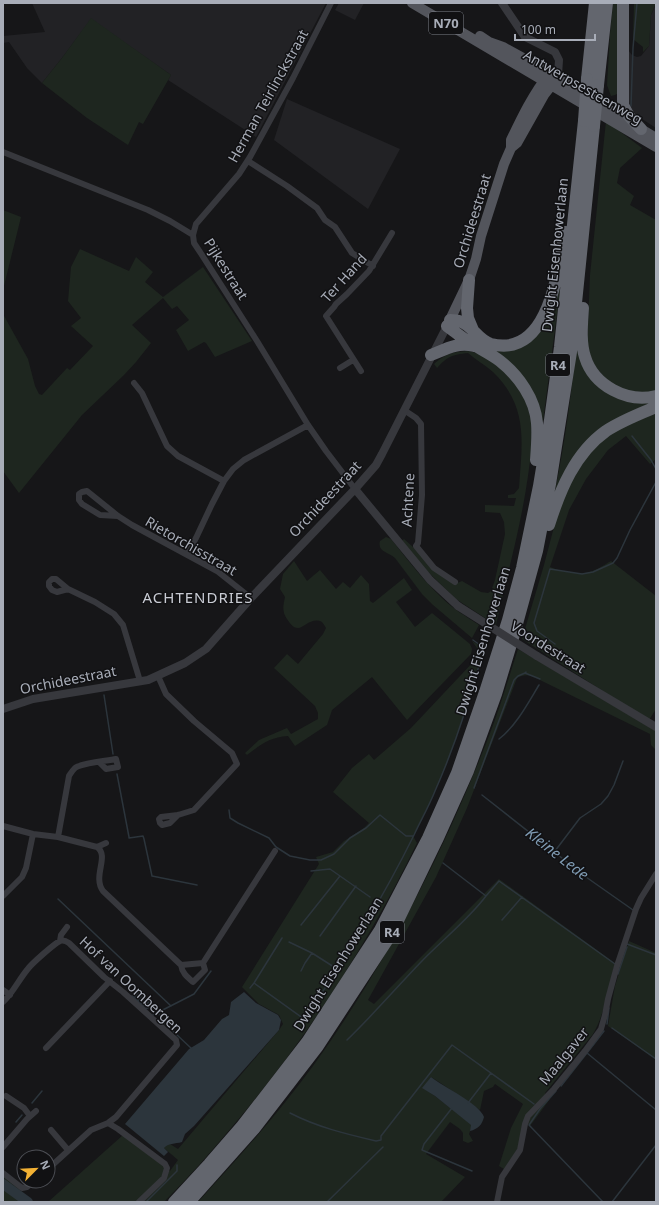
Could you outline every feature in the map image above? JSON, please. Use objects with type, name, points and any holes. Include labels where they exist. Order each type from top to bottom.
[{"type":"highway","name":"Dwight Eisenhowerlaan","points":[[174,1202],[242,1126],[307,1042],[380,930],[428,838],[457,773],[532,549],[550,484],[571,352],[581,261],[589,123],[587,79],[595,3]]},
{"type":"highway","name":"Dwight Eisenhowerlaan","points":[[189,1202],[254,1130],[318,1046],[392,933],[437,840],[468,771],[496,694],[515,631],[532,549],[539,486],[558,362],[578,183],[589,123],[598,85],[606,3]]},
{"type":"highway","points":[[623,3],[623,105],[629,116],[641,128]]},
{"type":"highway","points":[[449,323],[460,321],[474,331],[481,339],[488,343],[502,346],[512,345],[523,340],[536,327],[547,309],[555,287],[570,205],[578,183]]},
{"type":"highway","points":[[581,261],[584,282],[582,346],[590,368],[601,382],[624,395],[638,398],[656,396]]},
{"type":"highway","points":[[468,280],[468,318],[474,331]]},
{"type":"highway","points":[[449,323],[469,342],[489,353],[511,370],[522,383],[534,408],[537,422],[538,441],[535,468],[528,505],[532,549]]},
{"type":"highway","points":[[431,355],[452,346],[465,344],[477,346]]},
{"type":"highway","points":[[532,549],[547,532],[562,490],[579,458],[605,432],[617,424],[656,407]]},
{"type":"main road","name":"Antwerpsesteenweg","points":[[412,3],[550,80],[641,128],[656,138]]},
{"type":"main road","name":"Antwerpsesteenweg","points":[[424,3],[489,42],[503,47],[550,80],[656,147]]},
{"type":"main road","name":"Orchideestraat","points":[[449,323],[476,259],[483,231],[504,164],[511,148],[516,143],[543,96],[550,80]]},
{"type":"street","name":"Herman Teirlinckstraat","points":[[193,235],[196,224],[239,174],[248,161],[293,78],[331,3]]},
{"type":"street","points":[[502,3],[525,37],[532,42],[555,52],[559,60],[558,75],[550,80]]},
{"type":"street","name":"Pijkestraat","points":[[3,152],[148,210],[193,235],[194,243],[257,341],[308,425],[355,489]]},
{"type":"street","points":[[248,161],[287,186],[316,208],[325,220],[335,227],[352,253],[373,266]]},
{"type":"street","name":"Ter Hand","points":[[361,371],[326,316],[373,266],[392,233]]},
{"type":"street","name":"Orchideestraat","points":[[3,709],[33,699],[148,680],[185,664],[206,649],[251,598],[376,465],[431,355],[449,323]]},
{"type":"street","points":[[340,368],[353,360]]},
{"type":"street","points":[[134,383],[142,393],[167,446],[178,456],[224,481]]},
{"type":"street","name":"Achtene","points":[[404,410],[416,418],[421,424],[422,495],[418,543],[416,546],[434,568],[455,582]]},
{"type":"street","points":[[187,554],[224,481],[233,469],[244,460],[308,425]]},
{"type":"street","name":"Voordestraat","points":[[355,489],[430,580],[458,606],[537,656],[656,726]]},
{"type":"street","name":"Rietorchisstraat","points":[[118,516],[100,515],[82,504],[79,500],[80,494],[87,491],[118,516],[132,525],[217,571],[251,598]]},
{"type":"street","points":[[68,590],[95,602],[114,614],[123,625],[140,681]]},
{"type":"street","points":[[158,676],[166,694],[194,721],[232,753],[237,764],[194,810],[178,815]]},
{"type":"street","points":[[58,837],[71,771],[76,767],[99,762]]},
{"type":"street","points":[[3,826],[33,834],[58,837],[99,848],[103,855],[99,876],[100,886],[108,896],[180,965],[185,975],[193,982],[205,970],[203,963],[275,851]]},
{"type":"street","points":[[3,896],[22,877],[26,868],[33,834]]},
{"type":"street","points":[[99,848],[106,843]]},
{"type":"street","name":"Maalgaver","points":[[497,1202],[502,1177],[517,1157],[520,1150],[528,1116],[554,1089],[601,1029],[613,979],[636,909],[656,874]]},
{"type":"street","points":[[60,941],[60,935],[67,927]]},
{"type":"street","name":"Hof van Oombergen","points":[[3,1002],[10,995],[29,967],[60,941],[65,941],[176,1040],[177,1045],[116,1117],[108,1123]]},
{"type":"street","points":[[180,965],[203,963]]},
{"type":"street","points":[[46,1048],[110,981]]},
{"type":"street","points":[[3,990],[10,995]]},
{"type":"street","points":[[6,1096],[24,1108],[30,1116]]},
{"type":"street","points":[[3,1147],[36,1111]]},
{"type":"street","points":[[56,1161],[91,1130],[108,1123],[165,1164],[167,1168],[164,1178],[139,1202]]},
{"type":"street","points":[[51,1130],[68,1150]]},
{"type":"street","points":[[3,1173],[16,1183]]},
{"type":"shaded area","points":[[32,3],[326,3],[256,137],[168,80],[171,75],[91,19],[42,83],[27,68],[9,42],[3,43],[3,36],[45,32]]},
{"type":"shaded area","points":[[339,3],[364,3],[355,20],[335,10]]},
{"type":"shaded area","points":[[613,3],[621,3],[619,93],[611,96],[607,85]]},
{"type":"shaded area","points":[[634,3],[656,3],[651,15],[649,46],[643,52],[643,47],[634,40],[633,37]]},
{"type":"shaded area","points":[[656,4],[656,128],[639,117],[633,111],[627,100],[628,50],[632,55],[637,57],[641,56],[649,46],[651,15]]},
{"type":"shaded area","points":[[91,18],[171,75],[143,124],[139,122],[128,145],[87,118],[42,83]]},
{"type":"shaded area","points":[[287,99],[400,149],[368,209],[274,140]]},
{"type":"shaded area","points":[[606,121],[642,148],[620,168],[617,183],[634,196],[630,205],[656,220],[656,391],[647,393],[627,391],[607,381],[595,366],[587,348],[590,275]]},
{"type":"shaded area","points":[[3,210],[21,217],[3,290]]},
{"type":"shaded area","points":[[80,249],[129,271],[136,257],[153,272],[145,282],[163,297],[203,267],[252,341],[215,357],[204,342],[188,351],[176,330],[189,320],[177,306],[172,309],[163,298],[132,325],[151,343],[124,375],[82,415],[19,493],[3,471],[3,314],[28,359],[35,386],[39,394],[42,395],[67,368],[70,370],[93,346],[71,326],[81,318],[68,301],[71,267]]},
{"type":"shaded area","points":[[559,288],[560,290],[542,429],[536,405],[473,338],[519,346]]},
{"type":"shaded area","points":[[577,343],[592,380],[656,403],[602,428],[554,495],[565,438]]},
{"type":"shaded area","points":[[468,351],[480,354],[491,360],[510,377],[525,400],[532,424],[532,450],[525,495],[518,532],[496,625],[456,599],[426,570],[402,541],[404,539],[455,584],[462,581],[481,592],[488,593],[491,591],[495,580],[505,534],[504,522],[500,513],[485,512],[485,505],[514,506],[516,498],[508,498],[508,495],[514,494],[519,488],[522,441],[521,426],[513,399],[505,385],[493,372],[468,353],[458,354],[451,357],[437,368],[434,364],[450,354]]},
{"type":"shaded area","points":[[656,412],[656,459],[650,464],[626,436],[608,450],[586,479],[569,510],[550,567],[567,572],[585,573],[595,570],[611,561],[656,596],[656,709],[649,720],[522,639],[559,508],[575,474],[588,455],[605,437],[627,424]]},
{"type":"shaded area","points":[[386,537],[391,539],[422,577],[446,602],[479,625],[472,638],[433,605],[422,594],[395,558],[382,550],[380,547],[380,541]]},
{"type":"shaded area","points":[[294,561],[307,581],[320,570],[336,589],[343,582],[350,588],[361,575],[369,584],[370,601],[373,603],[404,578],[412,590],[396,602],[415,627],[432,613],[470,644],[472,649],[471,654],[407,720],[372,677],[332,710],[327,725],[295,746],[288,736],[276,738],[266,742],[247,755],[245,753],[259,740],[287,728],[291,734],[318,719],[318,713],[315,706],[274,668],[287,654],[298,664],[323,634],[326,628],[321,621],[315,621],[296,628],[284,614],[283,609],[285,597],[280,589],[283,574]]},
{"type":"shaded area","points":[[472,641],[479,645],[482,651],[466,707],[447,763],[413,836],[417,843],[398,881],[356,956],[309,1027],[284,1061],[223,1137],[164,1202],[48,1202],[123,1135],[170,1171],[178,1160],[164,1148],[166,1145],[170,1144],[178,1149],[279,1030],[283,1024],[279,1015],[259,1004],[242,987],[319,864],[316,857],[333,852],[344,841],[369,823],[333,792],[352,768],[369,754],[374,760],[411,728],[476,659],[474,657],[477,648]]},
{"type":"shaded area","points":[[518,649],[656,731],[656,750],[651,745],[650,734],[534,677],[524,675],[517,678],[467,808],[436,877],[368,1000],[374,1004],[499,879],[615,963],[604,1009],[593,1034],[545,1093],[550,1099],[530,1126],[525,1122],[518,1148],[504,1169],[499,1166],[511,1128],[523,1104],[495,1084],[493,1087],[484,1091],[480,1110],[431,1077],[423,1088],[472,1125],[469,1134],[473,1141],[468,1143],[463,1141],[463,1133],[460,1129],[450,1122],[426,1154],[465,1177],[441,1202],[198,1202],[257,1136],[300,1084],[339,1028],[388,950],[431,868],[470,784],[496,718]]},
{"type":"shaded area","points":[[629,941],[656,953],[656,1060],[608,1026],[615,986]]},
{"type":"shaded area","points":[[136,989],[147,999],[151,1007],[145,1010],[131,996]]},
{"type":"shaded area","points":[[244,992],[256,1003],[278,1015],[281,1020],[279,1030],[194,1126],[185,1134],[182,1142],[170,1144],[164,1148],[168,1152],[164,1156],[125,1124],[189,1049],[204,1040],[222,1019],[229,1015],[231,1002]]},
{"type":"shaded area","points":[[431,1077],[468,1101],[481,1112],[484,1117],[479,1126],[470,1131],[471,1125],[435,1096],[422,1088]]},
{"type":"shaded area","points":[[3,1175],[16,1186],[16,1189],[19,1189],[32,1202],[4,1202]]},
{"type":"waterway","points":[[631,106],[633,48],[637,3]]},
{"type":"waterway","name":"Kleine Lede","points":[[632,436],[651,460],[656,469]]},
{"type":"waterway","name":"Kleine Lede","points":[[555,644],[537,631],[534,623],[550,569],[582,574],[593,572],[613,563],[656,482]]},
{"type":"waterway","points":[[254,983],[304,1019],[334,974],[376,906],[402,859],[442,774],[462,722],[483,651],[480,645],[473,640]]},
{"type":"waterway","name":"Kleine Lede","points":[[474,788],[514,680],[526,672]]},
{"type":"waterway","points":[[525,673],[540,679]]},
{"type":"waterway","points":[[499,739],[511,728],[539,685]]},
{"type":"waterway","points":[[104,695],[113,754]]},
{"type":"waterway","points":[[555,851],[580,818],[601,804],[608,796],[623,761]]},
{"type":"waterway","points":[[117,774],[129,838],[143,836],[152,876],[197,885]]},
{"type":"waterway","name":"Kleine Lede","points":[[482,795],[586,877],[633,910]]},
{"type":"waterway","points":[[229,810],[230,818],[269,838],[276,847],[290,856],[310,860],[321,860],[334,854],[350,838],[366,828],[380,815],[406,836],[413,836]]},
{"type":"waterway","points":[[443,863],[486,896],[499,881],[615,964]]},
{"type":"waterway","points":[[311,871],[330,869],[370,897]]},
{"type":"waterway","points":[[301,925],[340,876]]},
{"type":"waterway","points":[[320,936],[356,886]]},
{"type":"waterway","points":[[347,1040],[421,962],[479,905],[486,896]]},
{"type":"waterway","points":[[502,920],[522,897]]},
{"type":"waterway","points":[[58,899],[171,1006]]},
{"type":"waterway","points":[[250,988],[282,938]]},
{"type":"waterway","points":[[289,942],[312,953],[334,967]]},
{"type":"waterway","points":[[627,944],[656,955]]},
{"type":"waterway","name":"Kleine Lede","points":[[618,974],[627,947]]},
{"type":"waterway","points":[[301,971],[312,953]]},
{"type":"waterway","points":[[151,1016],[194,994],[211,971]]},
{"type":"waterway","points":[[150,1003],[157,1008],[161,1020],[192,1049]]},
{"type":"waterway","name":"Kleine Lede","points":[[607,1024],[609,1008]]},
{"type":"waterway","points":[[612,1028],[656,1059]]},
{"type":"waterway","name":"Kleine Lede","points":[[561,1086],[604,1031]]},
{"type":"waterway","points":[[290,1113],[332,1130],[376,1141],[381,1140],[381,1136],[452,1045],[534,1104]]},
{"type":"waterway","points":[[587,1053],[656,1110]]},
{"type":"waterway","points":[[468,1103],[491,1073]]},
{"type":"waterway","points":[[32,1103],[42,1091]]},
{"type":"waterway","name":"Kleine Lede","points":[[556,1091],[540,1109],[529,1125],[603,1202]]},
{"type":"waterway","points":[[452,1108],[424,1144],[422,1150],[472,1171]]},
{"type":"waterway","points":[[16,1122],[22,1115]]},
{"type":"waterway","points":[[612,1202],[656,1145]]},
{"type":"waterway","points":[[327,1202],[383,1147]]},
{"type":"waterway","points":[[146,1202],[177,1171],[177,1165]]},
{"type":"waterway","points":[[3,1184],[28,1202]]},
{"type":"district","name":"ACHTENDRIES","points":[[198,598]]}]
